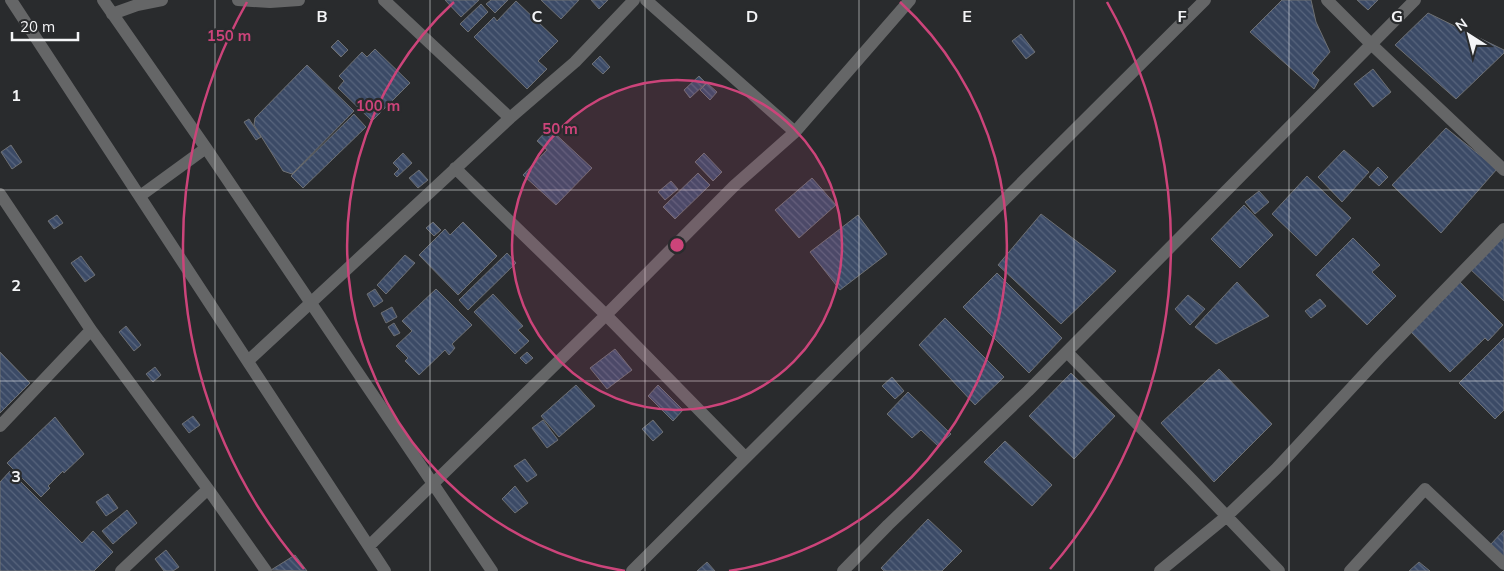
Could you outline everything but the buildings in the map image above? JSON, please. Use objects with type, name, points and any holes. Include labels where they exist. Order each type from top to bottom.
[{"type":"street","points":[[11,0],[385,571]]},
{"type":"street","points":[[103,0],[206,148],[432,485],[492,571]]},
{"type":"street","points":[[112,14],[137,5],[162,0]]},
{"type":"street","points":[[238,0],[270,2],[299,0]]},
{"type":"street","points":[[384,0],[510,118]]},
{"type":"street","points":[[248,361],[455,168],[575,62],[634,0]]},
{"type":"street","points":[[646,0],[795,132]]},
{"type":"street","points":[[369,546],[734,186],[795,132],[910,0]]},
{"type":"street","points":[[632,571],[1205,0]]},
{"type":"street","points":[[1327,0],[1504,170]]},
{"type":"street","points":[[843,571],[1067,352],[1415,0]]},
{"type":"street","points":[[140,196],[206,148]]},
{"type":"street","points":[[455,168],[606,314],[745,457]]},
{"type":"street","points":[[0,194],[91,330],[266,571]]},
{"type":"street","points":[[1160,571],[1227,516],[1289,455],[1380,357],[1504,229]]},
{"type":"street","points":[[0,426],[91,330]]},
{"type":"street","points":[[1067,352],[1279,571]]},
{"type":"street","points":[[121,571],[208,489]]},
{"type":"street","points":[[1350,571],[1425,489],[1504,564]]}]
